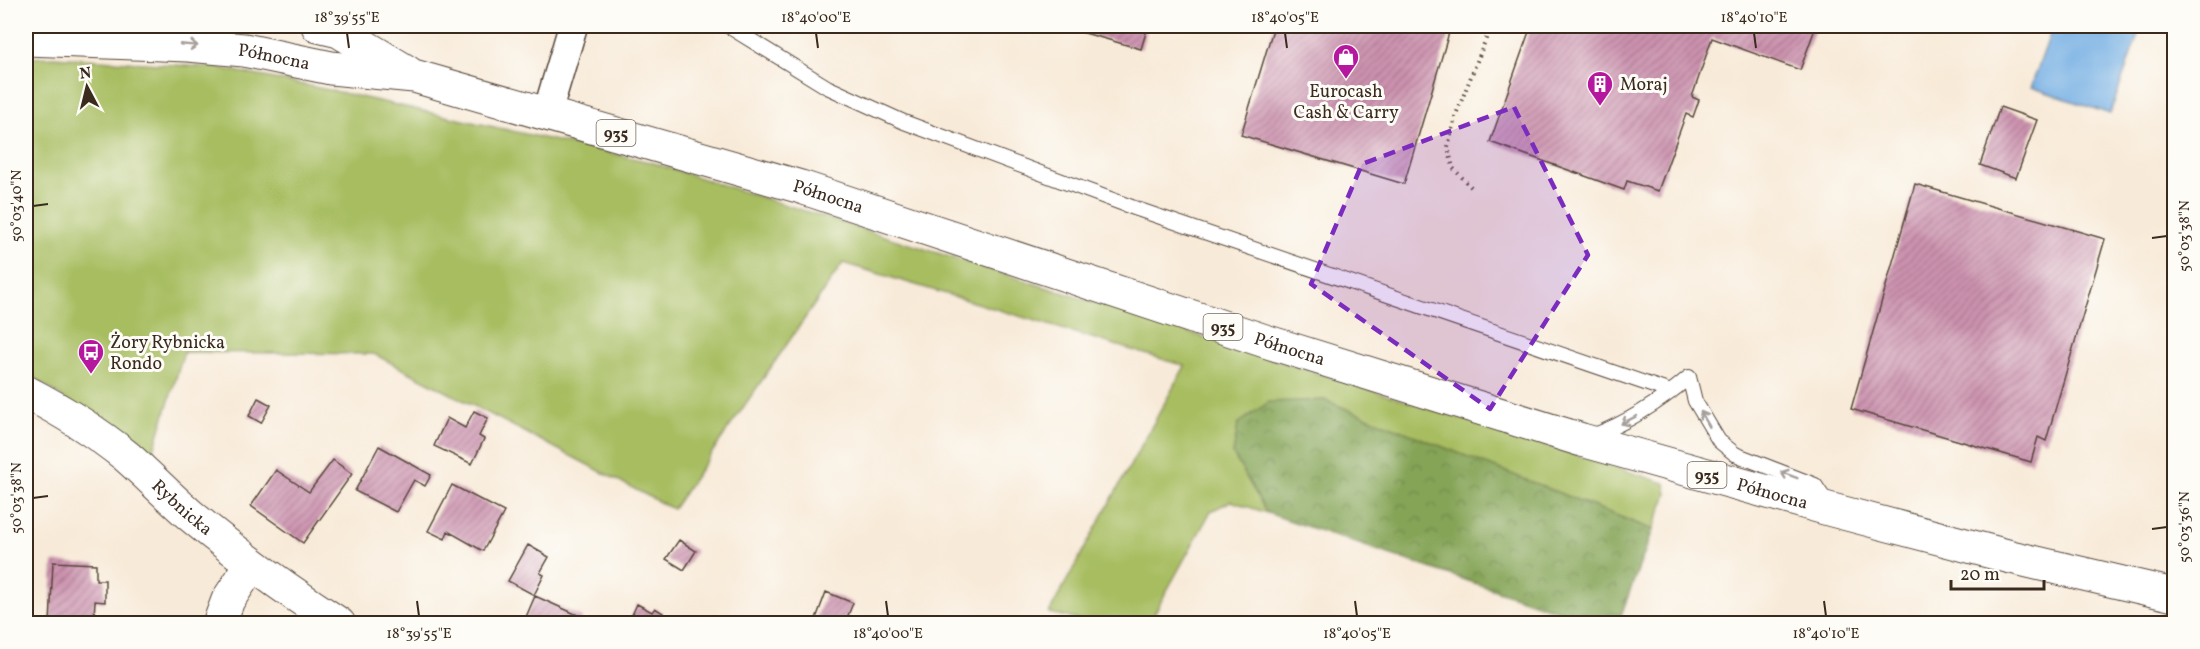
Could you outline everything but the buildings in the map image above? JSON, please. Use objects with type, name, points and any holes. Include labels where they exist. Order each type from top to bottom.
[{"type":"main road","name":"Północna","points":[[318,26],[339,31],[414,76]]},
{"type":"main road","name":"Północna","points":[[26,39],[188,45],[244,50],[331,68],[414,76],[801,187],[1265,341],[1582,440],[1832,510],[2012,557],[2175,595]]},
{"type":"main road","name":"Rybnicka","points":[[26,392],[62,411],[104,439],[252,564],[339,624]]},
{"type":"main road","points":[[219,624],[228,600],[252,564]]},
{"type":"street","points":[[547,113],[573,26]]},
{"type":"lane","points":[[728,26],[826,87],[904,122],[1137,209],[1671,392]]},
{"type":"lane","points":[[1582,440],[1630,420],[1653,407],[1689,377],[1695,401],[1719,441],[1735,454],[1815,485],[1832,510]]},
{"type":"path","points":[[1471,187],[1453,168],[1448,147],[1455,117],[1491,26]]},
{"type":"highlighted area","points":[[1514,107],[1588,255],[1490,409],[1311,284],[1362,164]]},
{"type":"green space","points":[[53,57],[220,68],[334,91],[650,162],[1665,483],[1667,494],[1653,530],[1324,400],[1233,453],[1267,513],[1231,501],[1211,511],[1149,623],[1092,623],[1049,613],[1185,366],[843,263],[673,509],[374,354],[184,352],[151,459],[26,372],[26,58]]},
{"type":"green space","points":[[1324,400],[1653,530],[1618,623],[1593,623],[1267,513],[1233,454],[1238,424],[1269,402]]},
{"type":"water","points":[[2053,26],[2141,26],[2110,114],[2031,87]]},
{"type":"place","name":"Eurocash Cash & Carry","points":[[1346,80]]},
{"type":"place","name":"Moraj","points":[[1600,107]]},
{"type":"place","name":"Żory Rybnicka Rondo","points":[[91,375]]}]
